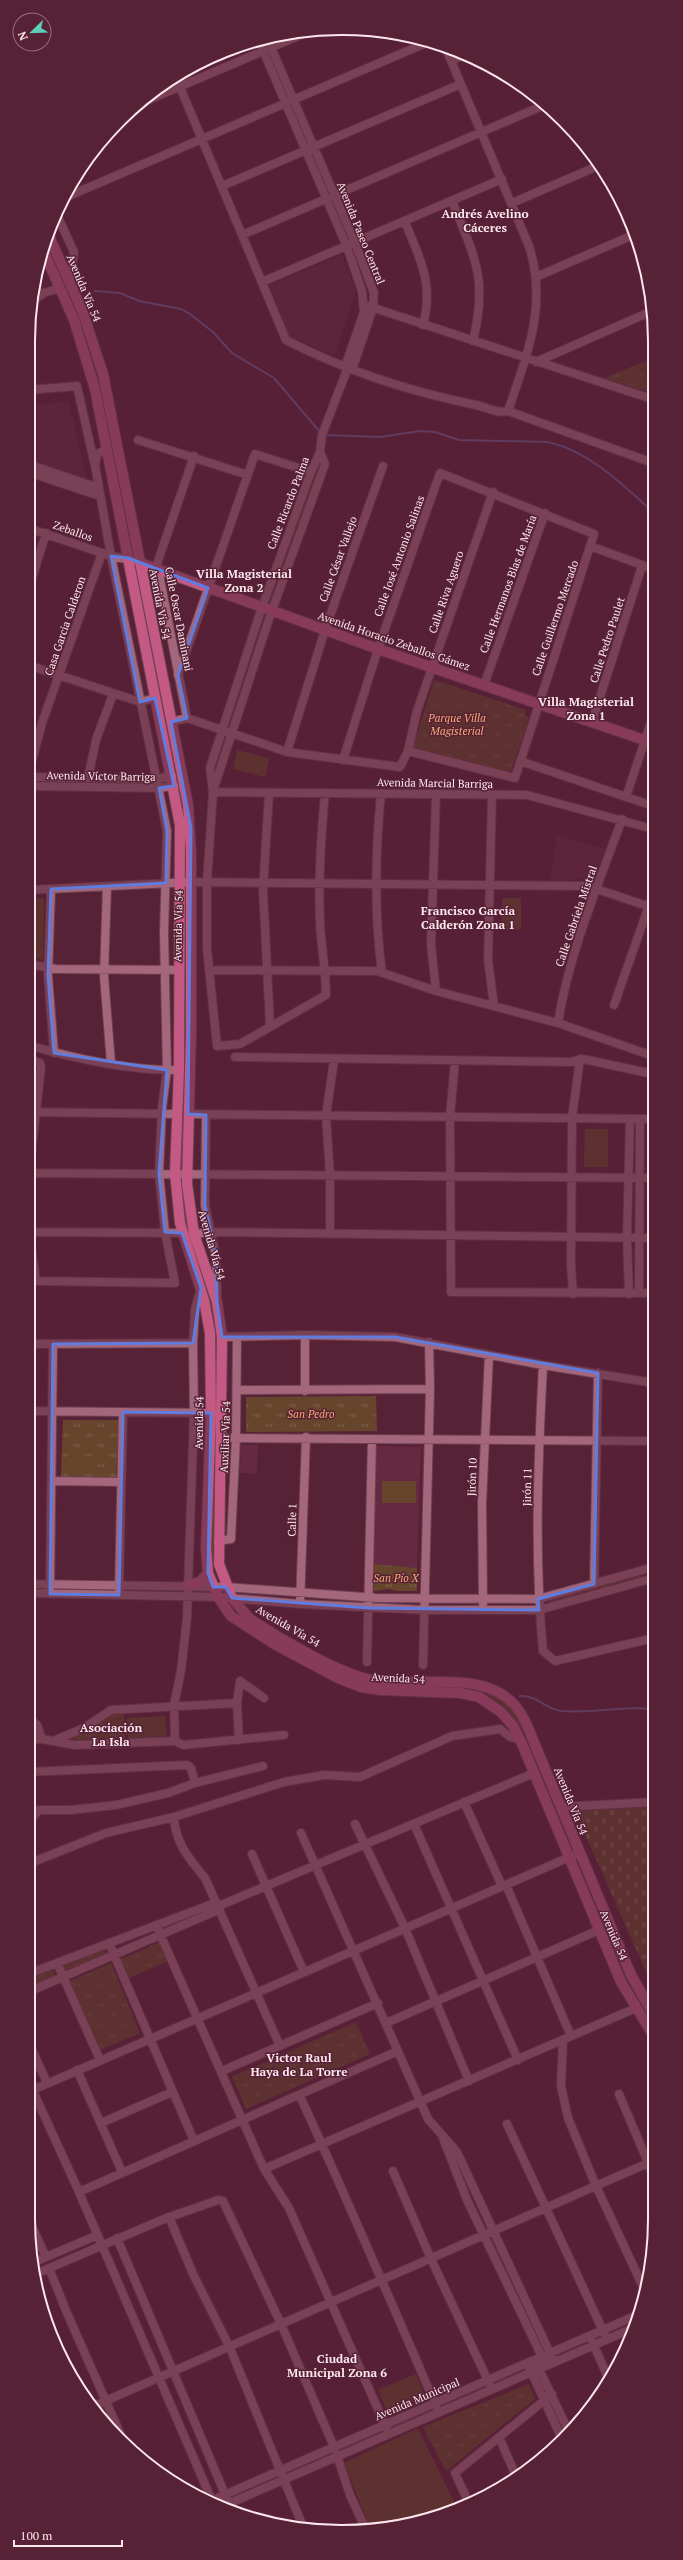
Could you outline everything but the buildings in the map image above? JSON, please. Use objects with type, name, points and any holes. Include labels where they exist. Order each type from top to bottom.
[{"type":"main road","name":"Avenida Vía 54","points":[[52,242],[83,313],[103,374],[189,809],[191,882],[191,1034],[186,1172],[189,1207],[194,1234],[217,1302],[222,1337],[222,1438],[218,1540],[219,1564],[226,1587],[244,1614],[259,1625],[340,1669],[363,1678],[391,1682],[477,1684],[501,1693],[512,1702],[522,1715],[631,1975],[648,2005]]},
{"type":"main road","name":"Avenida Vía 54","points":[[46,258],[85,352],[108,449],[155,698],[173,781],[180,825],[179,1070],[176,1114],[175,1174]]},
{"type":"main road","name":"Avenida Horacio Zeballos Gámez","points":[[140,563],[378,649],[648,742]]},
{"type":"main road","name":"Avenida 54","points":[[175,1174],[178,1213],[182,1233],[201,1288],[210,1333],[211,1413],[207,1530],[208,1573],[218,1597],[231,1616],[241,1625],[338,1678],[370,1689],[460,1693],[479,1697],[501,1712],[520,1739],[599,1930],[636,2008],[648,2027]]},
{"type":"main road","points":[[187,1585],[200,1582],[208,1573]]},
{"type":"street","points":[[157,96],[290,40]]},
{"type":"street","name":"Avenida Paseo Central","points":[[267,44],[267,50],[285,104],[335,195],[374,293],[373,308],[354,364],[348,367]]},
{"type":"street","points":[[262,45],[267,50]]},
{"type":"street","points":[[73,194],[421,45]]},
{"type":"street","name":"Avenida Paseo Central","points":[[267,50],[294,100],[326,199],[347,247],[359,280],[365,305]]},
{"type":"street","points":[[448,54],[529,246],[536,277],[536,315],[526,358],[508,411]]},
{"type":"street","points":[[451,61],[458,58]]},
{"type":"street","points":[[222,186],[461,84]]},
{"type":"street","points":[[180,87],[286,340],[348,367],[445,400],[478,405],[498,412],[508,411],[648,461]]},
{"type":"street","points":[[242,235],[539,107]]},
{"type":"street","points":[[512,203],[594,168]]},
{"type":"street","points":[[262,282],[347,247],[502,179]]},
{"type":"street","points":[[452,201],[469,243],[480,280],[480,305],[473,341]]},
{"type":"street","points":[[60,221],[74,252],[70,282]]},
{"type":"street","points":[[405,222],[427,279],[428,300],[423,325]]},
{"type":"street","points":[[536,277],[630,237]]},
{"type":"street","points":[[39,297],[44,293],[60,288]]},
{"type":"street","points":[[39,293],[44,293]]},
{"type":"street","points":[[320,452],[322,435],[348,367],[347,361],[365,305],[648,398]]},
{"type":"street","points":[[536,362],[646,314]]},
{"type":"street","name":"Avenida Vía 54","points":[[35,389],[77,386],[95,465],[111,556],[167,831],[164,932],[167,1070],[162,1114],[159,1173],[165,1232],[175,1283],[36,1280],[35,1274]]},
{"type":"street","points":[[138,440],[194,456],[248,475]]},
{"type":"street","points":[[95,465],[97,454],[108,449]]},
{"type":"street","name":"Calle Ricardo Palma","points":[[213,792],[210,773],[221,730],[262,608],[311,472],[320,452]]},
{"type":"street","name":"Calle Ricardo Palma","points":[[213,792],[272,611],[326,464],[320,452]]},
{"type":"street","points":[[178,675],[255,454],[311,472]]},
{"type":"street","name":"Calle Oscar Daminani","points":[[187,718],[157,564],[194,456]]},
{"type":"street","name":"Calle César Vallejo","points":[[287,752],[325,630],[383,466]]},
{"type":"street","points":[[35,467],[99,492]]},
{"type":"street","name":"Calle José Antonio Salinas","points":[[343,760],[378,649],[440,473],[493,492]]},
{"type":"street","points":[[35,474],[99,492]]},
{"type":"street","points":[[493,492],[545,513]]},
{"type":"street","name":"Calle Riva Aguero","points":[[343,760],[400,767],[408,751],[417,711],[431,667],[493,492]]},
{"type":"street","name":"Calle Guillermo Mercado","points":[[408,751],[515,778],[537,704],[594,534],[545,513]]},
{"type":"street","name":"Calle Hermanos Blas de María","points":[[484,685],[545,513]]},
{"type":"street","name":"Zeballos","points":[[35,530],[111,556],[128,558]]},
{"type":"street","points":[[35,568],[46,533]]},
{"type":"street","points":[[590,546],[648,568]]},
{"type":"street","name":"Casa Garcia Calderon","points":[[35,750],[42,723],[60,676],[102,553]]},
{"type":"street","name":"Avenida Horacio Zeballos Gámez","points":[[128,558],[140,563]]},
{"type":"street","name":"Calle Pedro Paulet","points":[[592,722],[642,566]]},
{"type":"street","points":[[35,667],[140,702],[155,698]]},
{"type":"street","points":[[88,778],[96,740],[113,694]]},
{"type":"street","points":[[171,722],[187,718],[287,752],[343,760]]},
{"type":"street","points":[[626,797],[648,744]]},
{"type":"street","points":[[520,761],[648,804]]},
{"type":"street","points":[[35,776],[157,779],[173,781]]},
{"type":"street","name":"Avenida Víctor Barriga","points":[[35,786],[159,788],[173,781]]},
{"type":"street","points":[[213,792],[207,882],[209,970],[217,1046],[240,1044],[270,1025],[326,994],[326,970],[320,923],[320,883],[325,793]]},
{"type":"street","name":"Avenida Marcial Barriga","points":[[213,792],[527,795],[622,819],[648,827]]},
{"type":"street","points":[[268,793],[263,883],[270,1025]]},
{"type":"street","points":[[381,794],[376,884],[376,922],[382,973]]},
{"type":"street","points":[[436,795],[431,944],[436,991]]},
{"type":"street","points":[[492,795],[488,885],[488,960],[494,1006]]},
{"type":"street","name":"Calle Gabriela Mistral","points":[[558,1023],[565,982],[622,819]]},
{"type":"street","points":[[35,890],[191,882],[588,886],[648,906]]},
{"type":"street","points":[[107,886],[104,970],[111,1063]]},
{"type":"street","points":[[51,889],[48,968],[54,1053]]},
{"type":"street","points":[[614,1005],[648,915]]},
{"type":"street","points":[[35,965],[48,968],[104,970],[179,970]]},
{"type":"street","points":[[209,970],[377,971],[436,991],[558,1023],[648,1054]]},
{"type":"street","points":[[35,1047],[54,1053],[111,1063],[167,1070],[179,1070]]},
{"type":"street","points":[[235,1057],[334,1060],[570,1062],[580,1060],[648,1073]]},
{"type":"street","points":[[330,1234],[330,1175],[326,1116],[334,1060]]},
{"type":"street","points":[[455,1060],[450,1118],[451,1292],[573,1294],[648,1293]]},
{"type":"street","points":[[573,1294],[571,1237],[572,1118],[580,1060]]},
{"type":"street","points":[[35,1061],[40,1063],[41,1067],[35,1097]]},
{"type":"street","points":[[35,1112],[176,1114]]},
{"type":"street","points":[[188,1114],[648,1119]]},
{"type":"street","points":[[206,1115],[205,1205],[216,1257],[217,1302]]},
{"type":"street","points":[[629,1294],[627,1238],[630,1119]]},
{"type":"street","points":[[639,1293],[638,1238],[640,1119]]},
{"type":"street","points":[[35,1173],[175,1174],[186,1172],[648,1178]]},
{"type":"street","points":[[35,1232],[182,1233]]},
{"type":"street","points":[[194,1234],[210,1232],[648,1238]]},
{"type":"street","points":[[175,1741],[174,1705],[185,1641],[188,1596],[187,1585],[194,1413],[193,1343],[195,1309],[201,1288]]},
{"type":"street","points":[[222,1337],[305,1334],[395,1336],[543,1365],[648,1382]]},
{"type":"street","points":[[305,1334],[305,1391]]},
{"type":"street","name":"Auxiliar Vía 54","points":[[218,1540],[231,1539],[236,1438],[237,1337]]},
{"type":"street","points":[[423,1665],[426,1610],[430,1389],[429,1342]]},
{"type":"street","points":[[35,1344],[193,1343]]},
{"type":"street","points":[[50,1594],[54,1412],[53,1344]]},
{"type":"street","name":"Jirón 10","points":[[483,1610],[482,1503],[489,1355]]},
{"type":"street","name":"Jirón 11","points":[[543,1365],[539,1442],[538,1599],[543,1651],[555,1661],[648,1639]]},
{"type":"street","points":[[594,1584],[598,1442],[598,1373]]},
{"type":"street","points":[[237,1390],[305,1391],[430,1389]]},
{"type":"street","points":[[35,1411],[211,1413]]},
{"type":"street","points":[[119,1594],[123,1412]]},
{"type":"street","points":[[222,1438],[306,1437],[539,1442],[648,1441]]},
{"type":"street","name":"Calle 1","points":[[300,1604],[306,1437]]},
{"type":"street","points":[[367,1662],[370,1598],[372,1439]]},
{"type":"street","points":[[53,1482],[121,1482]]},
{"type":"street","points":[[35,1584],[213,1586],[370,1598],[483,1600],[538,1599],[648,1571]]},
{"type":"street","points":[[35,1594],[119,1594],[218,1597],[300,1604],[426,1610],[539,1610],[648,1580]]},
{"type":"street","points":[[239,1740],[237,1702],[240,1681],[264,1698]]},
{"type":"street","points":[[53,1741],[84,1728],[111,1710],[237,1702]]},
{"type":"street","points":[[35,1723],[42,1739]]},
{"type":"street","points":[[35,1861],[106,1833],[174,1817],[284,1782],[324,1775],[360,1777],[452,1736],[500,1729],[510,1738],[520,1739]]},
{"type":"street","points":[[35,1740],[42,1739],[75,1744],[175,1741],[183,1745],[284,1735]]},
{"type":"street","points":[[35,1772],[187,1765],[191,1768],[195,1783]]},
{"type":"street","points":[[35,1814],[39,1810],[116,1805],[168,1793],[195,1783],[263,1766]]},
{"type":"street","points":[[35,1989],[161,1934],[218,1906],[534,1773]]},
{"type":"street","points":[[464,1802],[504,1885],[572,2036]]},
{"type":"street","points":[[560,1807],[648,1802]]},
{"type":"street","points":[[174,1817],[176,1836],[193,1864],[205,1878],[258,1992],[280,2046]]},
{"type":"street","points":[[355,1824],[405,1928],[469,2081]]},
{"type":"street","points":[[414,1824],[452,1907],[518,2060]]},
{"type":"street","points":[[301,1833],[351,1946],[355,1950],[428,2119],[457,2152],[554,2362]]},
{"type":"street","points":[[35,2089],[579,1853]]},
{"type":"street","points":[[252,1854],[304,1972]]},
{"type":"street","points":[[35,1971],[156,1925],[218,1906]]},
{"type":"street","points":[[156,1925],[199,2018],[264,2169],[289,2208],[389,2434]]},
{"type":"street","points":[[386,2023],[599,1930]]},
{"type":"street","points":[[109,1943],[194,2141]]},
{"type":"street","points":[[57,1963],[100,2060]]},
{"type":"street","points":[[222,2071],[378,2003]]},
{"type":"street","points":[[264,2169],[563,2041],[636,2008]]},
{"type":"street","points":[[563,2041],[560,2070],[562,2093],[568,2118],[596,2186],[641,2283]]},
{"type":"street","points":[[79,2192],[122,2172],[300,2096],[398,2051]]},
{"type":"street","points":[[35,2056],[47,2083]]},
{"type":"street","points":[[77,2070],[122,2172]]},
{"type":"street","points":[[101,2123],[172,2092]]},
{"type":"street","points":[[619,2094],[648,2156]]},
{"type":"street","points":[[300,2096],[381,2281],[410,2340],[439,2412]]},
{"type":"street","points":[[35,2101],[79,2192],[102,2244],[208,2494]]},
{"type":"street","points":[[507,2124],[606,2339]]},
{"type":"street","points":[[442,2134],[534,2360],[567,2426]]},
{"type":"street","points":[[98,2404],[230,2348],[281,2324],[332,2303],[648,2163]]},
{"type":"street","points":[[393,2170],[431,2259],[492,2390]]},
{"type":"street","points":[[40,2272],[102,2244],[169,2217],[218,2200],[223,2201],[281,2324],[334,2447],[350,2495],[363,2524]]},
{"type":"street","points":[[169,2217],[193,2274],[230,2348],[301,2522]]},
{"type":"street","points":[[36,2235],[46,2258]]},
{"type":"street","points":[[38,2261],[98,2235]]},
{"type":"street","points":[[117,2238],[225,2494],[226,2503]]},
{"type":"street","points":[[49,2268],[118,2428]]},
{"type":"street","name":"Avenida Municipal","points":[[217,2499],[632,2317]]},
{"type":"street","name":"Avenida Municipal","points":[[230,2504],[284,2479],[338,2457],[627,2330]]},
{"type":"street","points":[[590,2336],[606,2373]]},
{"type":"street","points":[[534,2360],[539,2369],[544,2399],[560,2433]]},
{"type":"street","points":[[467,2498],[455,2473],[552,2394]]},
{"type":"street","points":[[499,2437],[514,2472]]},
{"type":"highlighted area","points":[[111,556],[128,558],[208,588],[178,675],[187,718],[171,722],[191,828],[188,1114],[206,1115],[205,1205],[216,1257],[217,1302],[222,1337],[395,1337],[598,1373],[594,1584],[538,1599],[539,1610],[369,1608],[232,1598],[226,1587],[213,1587],[208,1573],[211,1413],[123,1412],[119,1595],[50,1594],[53,1344],[193,1343],[201,1288],[182,1233],[165,1232],[159,1173],[167,1070],[54,1053],[48,975],[51,889],[166,883],[167,831],[159,788],[174,786],[155,698],[140,702]]},
{"type":"shaded area","points":[[342,255],[356,291],[335,355],[290,337],[269,286]]},
{"type":"shaded area","points":[[69,402],[86,479],[35,461],[35,404]]},
{"type":"shaded area","points":[[557,835],[604,849],[595,877],[550,882]]},
{"type":"shaded area","points":[[241,1445],[258,1445],[257,1474],[240,1473]]},
{"type":"shaded area","points":[[376,1446],[421,1447],[417,1568],[374,1564]]},
{"type":"green space","points":[[648,360],[648,392],[605,378]]},
{"type":"green space","points":[[319,463],[321,463],[270,602],[268,601]]},
{"type":"green space","points":[[135,583],[140,583],[182,789],[188,866],[184,866]]},
{"type":"green space","name":"Parque Villa Magisterial","points":[[434,680],[526,710],[525,715],[529,718],[510,774],[413,748]]},
{"type":"green space","points":[[448,685],[463,691],[450,726],[435,720]]},
{"type":"green space","points":[[468,692],[487,698],[475,735],[456,729]]},
{"type":"green space","points":[[237,750],[269,758],[265,777],[233,769]]},
{"type":"green space","points":[[35,898],[44,898],[43,960],[35,958]]},
{"type":"green space","points":[[502,898],[521,898],[521,930],[502,930]]},
{"type":"green space","points":[[182,900],[186,900],[187,1070],[182,1155],[179,1155]]},
{"type":"green space","points":[[585,1129],[608,1129],[608,1167],[584,1167]]},
{"type":"green space","points":[[179,1192],[183,1192],[187,1220],[213,1301],[218,1334],[218,1438],[213,1558],[211,1558],[214,1352],[186,1233]]},
{"type":"green space","name":"San Pedro","points":[[376,1396],[377,1431],[246,1432],[246,1397]]},
{"type":"green space","points":[[63,1420],[119,1420],[116,1479],[61,1478]]},
{"type":"green space","points":[[66,1456],[97,1456],[97,1474],[66,1474]]},
{"type":"green space","points":[[382,1481],[416,1481],[416,1503],[382,1503]]},
{"type":"green space","name":"San Pío X","points":[[374,1564],[417,1568],[417,1591],[397,1591],[389,1589],[374,1591]]},
{"type":"green space","points":[[641,1575],[642,1577],[551,1602],[551,1600]]},
{"type":"green space","points":[[236,1613],[278,1642],[315,1662],[350,1678],[382,1686],[352,1680],[339,1675],[300,1655],[250,1626]]},
{"type":"green space","points":[[385,1686],[450,1686],[471,1688],[491,1694],[508,1705],[522,1723],[569,1836],[564,1838],[536,1765],[518,1727],[508,1712],[498,1702],[479,1692],[451,1688]]},
{"type":"green space","points":[[112,1714],[124,1714],[125,1739],[75,1742],[74,1735]]},
{"type":"green space","points":[[165,1716],[167,1736],[128,1738],[127,1718]]},
{"type":"green space","points":[[648,1806],[648,1976],[573,1807]]},
{"type":"green space","points":[[584,1872],[648,2009],[648,2020],[624,1979],[579,1874]]},
{"type":"green space","points":[[160,1942],[168,1961],[129,1978],[121,1959]]},
{"type":"green space","points":[[104,1949],[107,1954],[66,1973],[63,1965]]},
{"type":"green space","points":[[111,1963],[140,2033],[100,2050],[70,1981]]},
{"type":"green space","points":[[53,1969],[55,1976],[35,1985],[35,1975]]},
{"type":"green space","points":[[356,2022],[370,2054],[246,2109],[232,2077]]},
{"type":"green space","points":[[494,2241],[543,2347],[491,2242]]},
{"type":"green space","points":[[416,2374],[425,2395],[387,2411],[378,2390]]},
{"type":"green space","points":[[529,2384],[535,2399],[446,2471],[423,2427]]},
{"type":"green space","points":[[418,2428],[455,2504],[421,2515],[368,2523],[344,2463]]},
{"type":"waterway","points":[[95,291],[120,293],[139,301],[181,309],[190,314],[213,332],[232,353],[274,378],[320,432]]},
{"type":"waterway","points":[[325,435],[380,437],[420,431],[435,432],[459,440],[548,442],[563,446],[605,470],[648,508]]},
{"type":"waterway","points":[[520,1696],[526,1696],[550,1708],[561,1711],[641,1708],[648,1709]]},
{"type":"district","name":"Andrés Avelino Cáceres","points":[[485,220]]},
{"type":"district","name":"Villa Magisterial Zona 2","points":[[244,580]]},
{"type":"district","name":"Villa Magisterial Zona 1","points":[[586,708]]},
{"type":"district","name":"Francisco García Calderón Zona 1","points":[[468,917]]},
{"type":"district","name":"Asociación La Isla","points":[[111,1734]]},
{"type":"district","name":"Victor Raul Haya de La Torre","points":[[299,2064]]},
{"type":"district","name":"Ciudad Municipal Zona 6","points":[[337,2365]]}]
